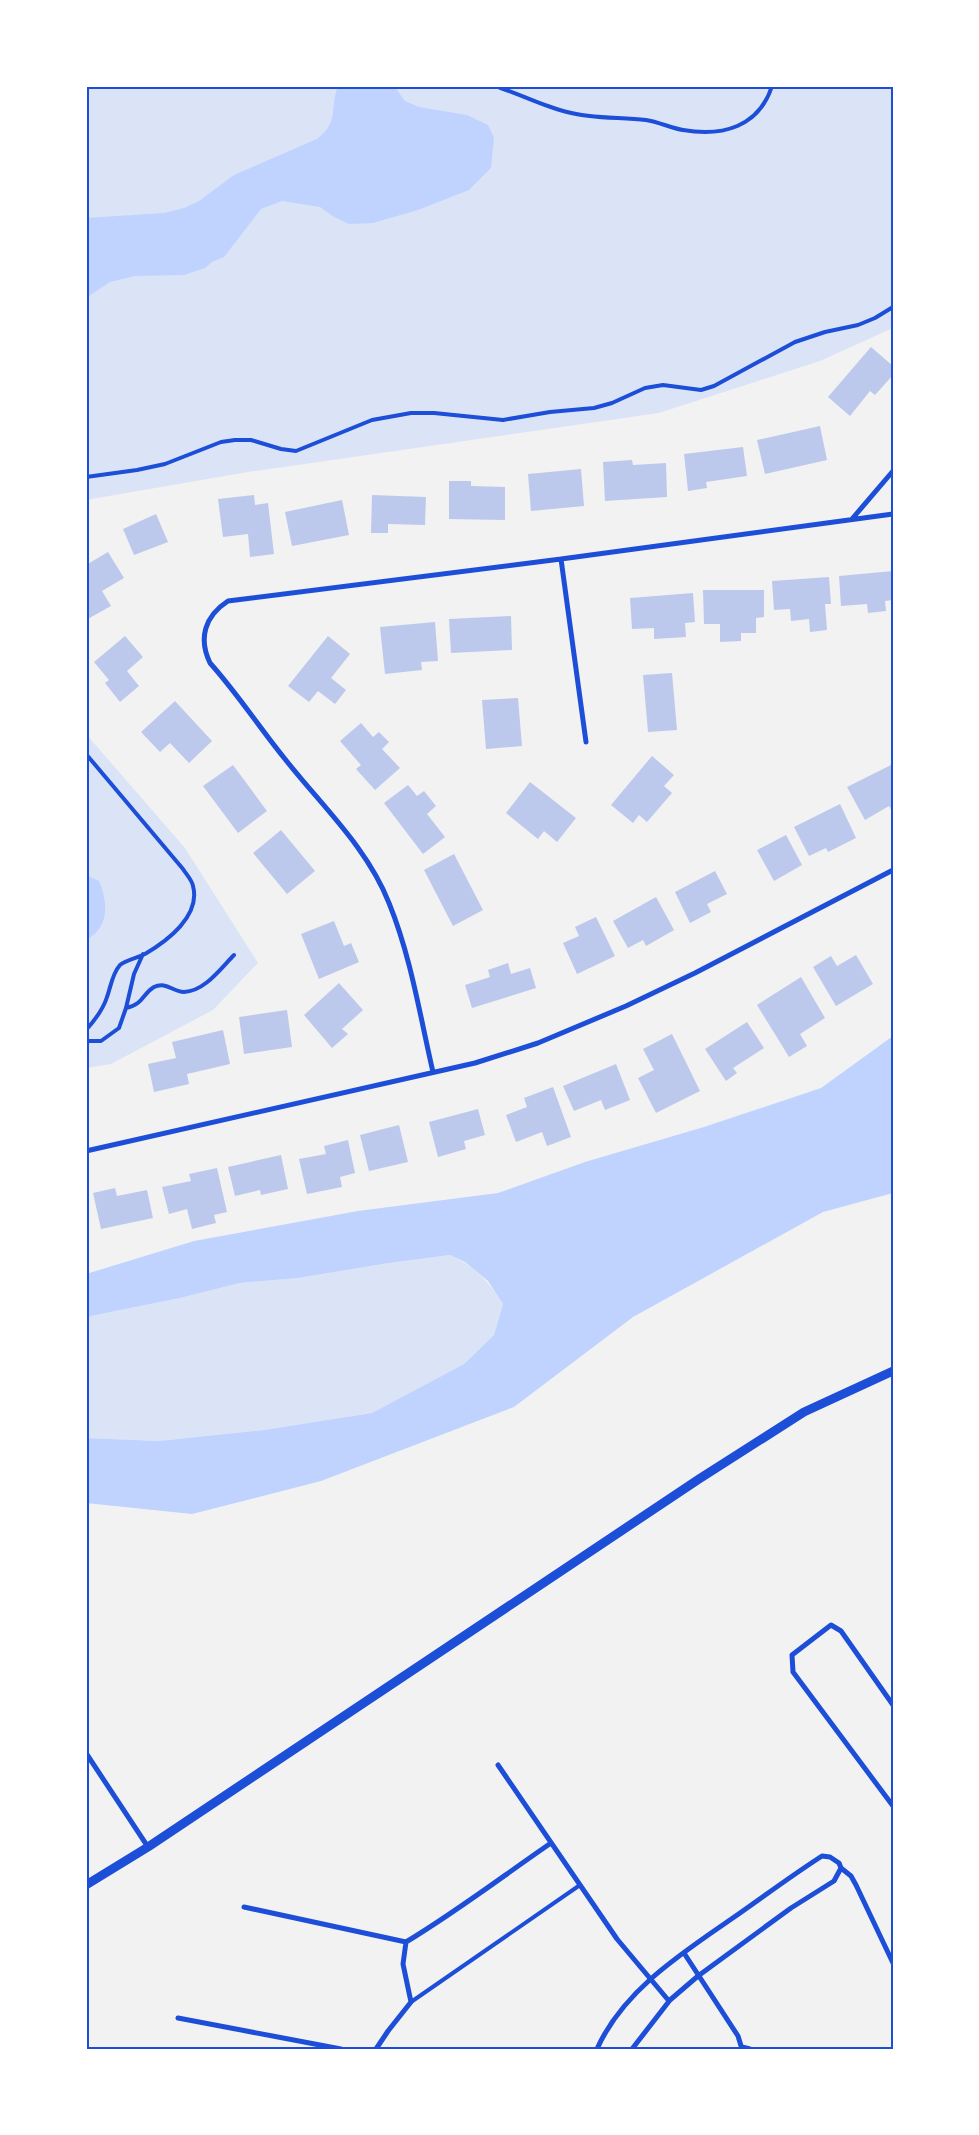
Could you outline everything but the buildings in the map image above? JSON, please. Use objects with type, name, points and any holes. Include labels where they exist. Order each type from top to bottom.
[{"type":"street","points":[[852,519],[893,471]]},
{"type":"street","points":[[433,1072],[405,946],[379,882],[352,840],[285,759],[210,663],[205,653],[205,626],[217,608],[228,601],[561,559],[893,514]]},
{"type":"street","points":[[561,559],[586,742]]},
{"type":"street","points":[[86,1151],[475,1063],[538,1043],[626,1006],[696,973],[893,870]]},
{"type":"street","points":[[86,1885],[148,1847],[698,1479],[804,1412],[893,1370]]},
{"type":"street","points":[[893,1705],[841,1631],[831,1625],[792,1655],[793,1672],[893,1806]]},
{"type":"street","points":[[86,1753],[148,1847]]},
{"type":"street","points":[[498,1765],[617,1939],[669,2001]]},
{"type":"street","points":[[244,1907],[406,1942],[444,1919],[461,1904],[552,1843]]},
{"type":"street","points":[[597,2049],[636,1992],[684,1953],[822,1856],[840,1863],[841,1868],[851,1876],[893,1963]]},
{"type":"street","points":[[632,2049],[669,2001],[698,1976],[791,1908],[834,1881],[841,1868]]},
{"type":"street","points":[[376,2049],[411,2002],[404,1964],[406,1942]]},
{"type":"street","points":[[684,1953],[738,2036],[742,2048],[750,2049]]},
{"type":"street","points":[[178,2018],[342,2049]]},
{"type":"lane","points":[[495,86],[569,113],[648,121],[682,130],[703,132],[723,131],[742,124],[757,114],[768,100],[772,86]]},
{"type":"lane","points":[[86,477],[138,470],[165,464],[221,442],[235,440],[251,440],[281,449],[296,450],[372,420],[411,413],[434,413],[503,420],[550,412],[594,408],[645,388],[663,385],[702,390],[714,386],[796,342],[825,332],[858,325],[875,318],[893,307]]},
{"type":"lane","points":[[86,754],[183,869],[193,886],[193,903],[186,920],[167,940],[121,964],[112,978],[107,999],[98,1016],[86,1030]]},
{"type":"lane","points":[[86,1041],[101,1041],[119,1028],[134,974],[143,954]]},
{"type":"lane","points":[[126,1008],[136,1006],[154,988],[166,985],[183,992],[203,985],[234,955]]},
{"type":"lane","points":[[411,2002],[580,1885]]},
{"type":"shaded area","points":[[86,86],[893,86],[893,328],[820,361],[659,413],[248,472],[86,500]]},
{"type":"shaded area","points":[[86,734],[185,848],[258,963],[213,1010],[111,1064],[86,1068]]},
{"type":"shaded area","points":[[450,1255],[467,1264],[481,1275],[503,1304],[494,1335],[464,1364],[372,1413],[264,1430],[159,1441],[86,1438],[86,1317],[180,1298],[240,1283],[298,1278]]},
{"type":"water","points":[[338,86],[394,86],[405,101],[419,107],[467,115],[488,125],[494,138],[491,168],[469,190],[418,210],[373,223],[349,224],[334,217],[320,207],[282,201],[261,209],[224,257],[212,262],[205,268],[184,275],[135,276],[110,282],[86,298],[86,218],[164,213],[184,208],[199,201],[234,175],[317,139],[329,126]]},
{"type":"water","points":[[86,872],[88,876],[99,881],[104,897],[105,914],[94,935],[86,940]]},
{"type":"water","points":[[893,1036],[893,1193],[823,1212],[633,1317],[514,1407],[321,1481],[192,1514],[86,1503],[86,1438],[159,1441],[264,1430],[372,1413],[464,1364],[494,1335],[503,1304],[488,1281],[465,1262],[450,1255],[298,1278],[240,1283],[180,1298],[86,1317],[86,1274],[194,1241],[358,1211],[498,1193],[585,1162],[704,1127],[821,1088]]}]
